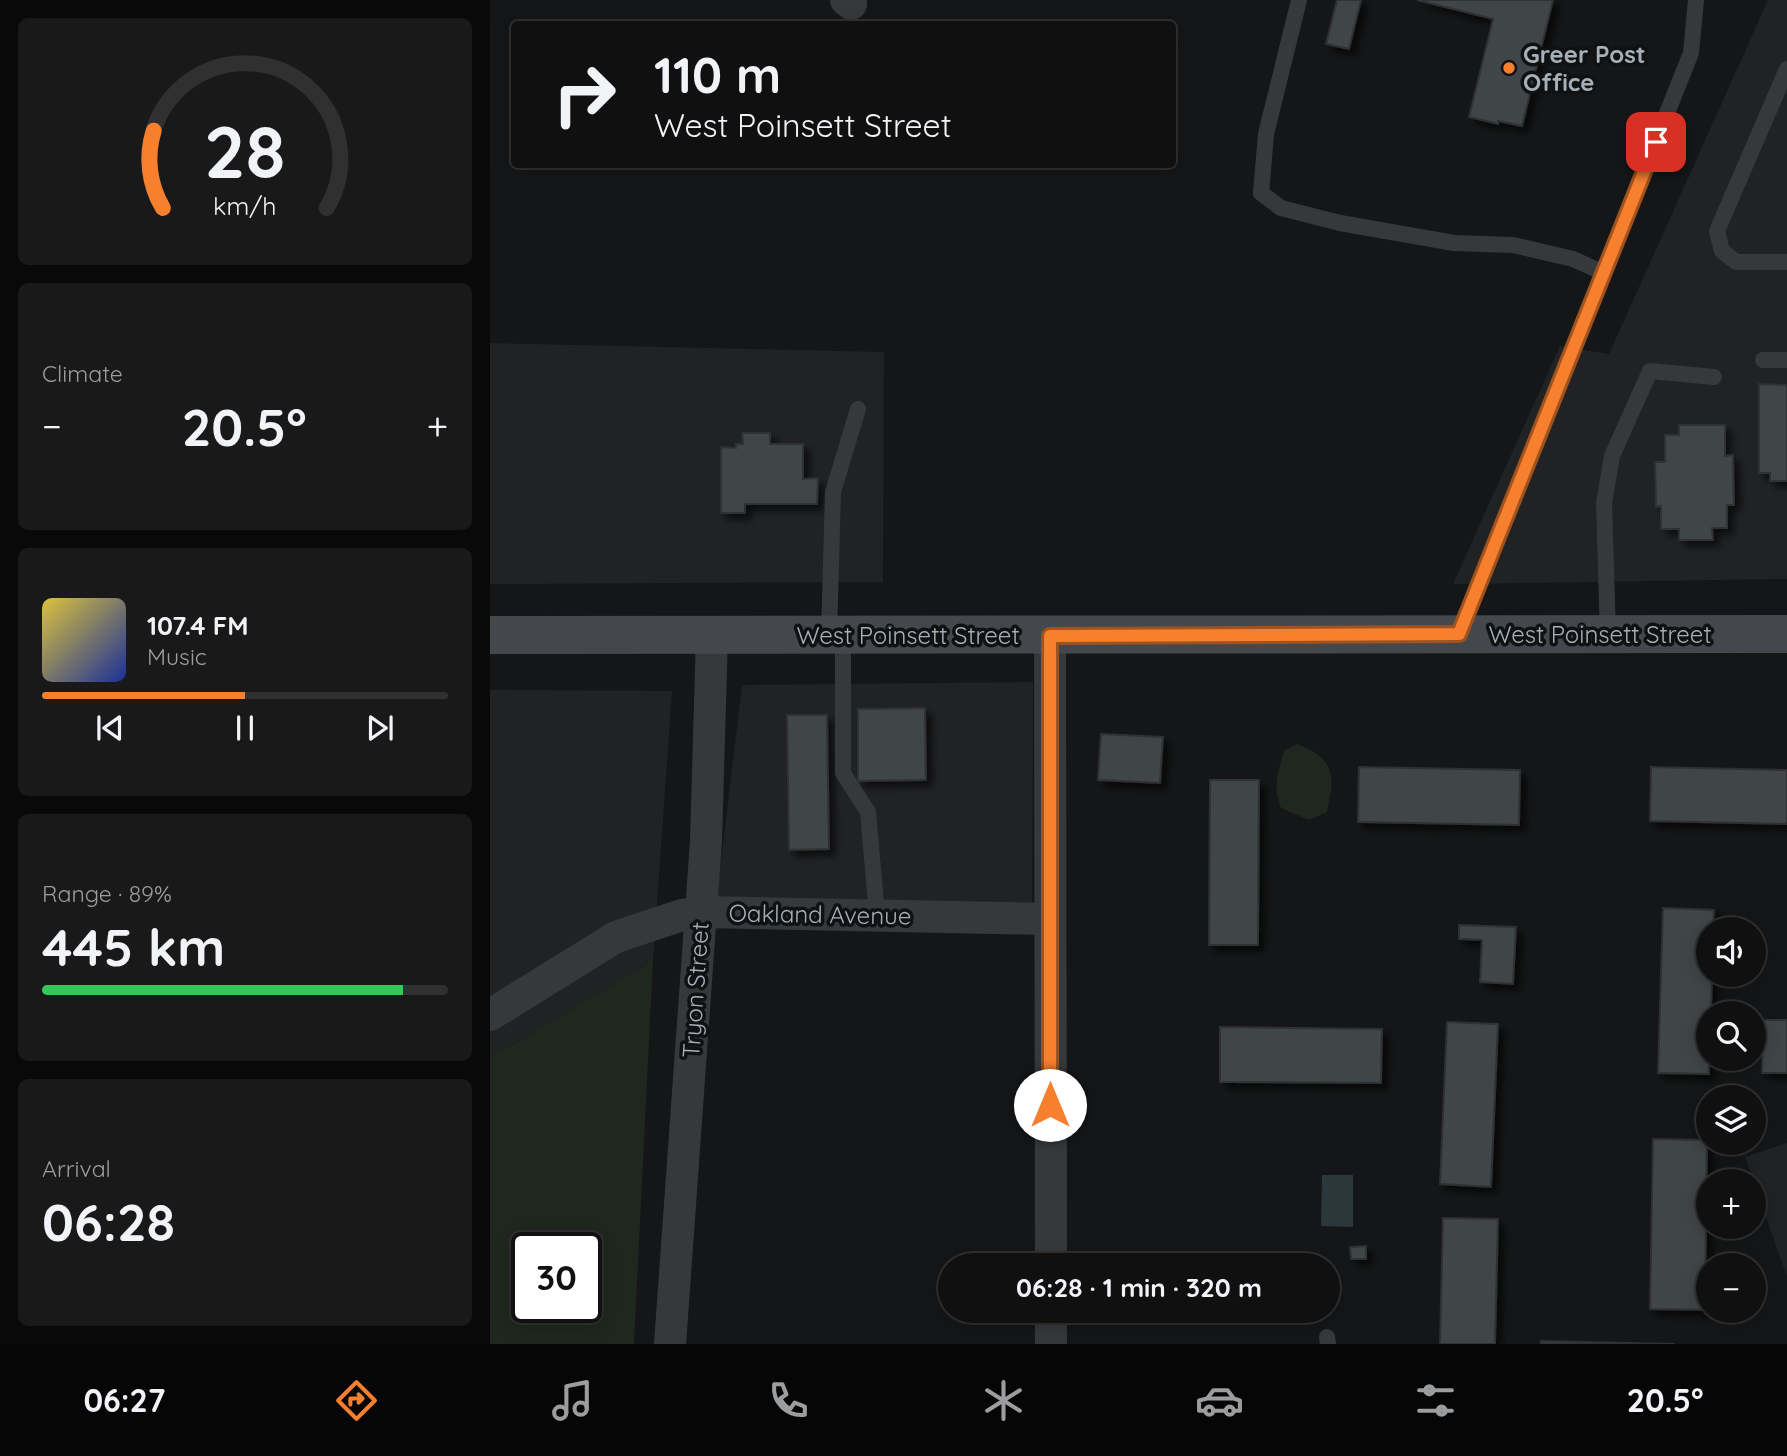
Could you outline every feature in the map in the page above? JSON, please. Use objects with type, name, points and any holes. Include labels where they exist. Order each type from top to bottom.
[{"type":"main road","name":"West Poinsett Street","points":[[490,635],[1787,634]]},
{"type":"street","name":"Tryon Street","points":[[670,1344],[706,841],[712,635]]},
{"type":"street","points":[[1050,636],[1051,1253]]},
{"type":"street","name":"Oakland Avenue","points":[[490,1015],[615,937],[682,915],[701,912],[1049,919]]},
{"type":"street","points":[[1051,1323],[1051,1344]]},
{"type":"lane","points":[[1299,0],[1266,134],[1261,192],[1281,208],[1340,223],[1454,243],[1513,245],[1573,259],[1604,274]]},
{"type":"lane","points":[[1459,634],[1691,52],[1696,0]]},
{"type":"lane","points":[[1787,69],[1717,231],[1722,251],[1736,262],[1787,262]]},
{"type":"lane","points":[[1762,360],[1787,360]]},
{"type":"lane","points":[[1608,635],[1604,503],[1612,456],[1650,371],[1714,377]]},
{"type":"lane","points":[[859,409],[833,492],[836,635],[843,773],[868,812],[877,915]]},
{"type":"shaded area","points":[[1768,0],[1787,0],[1787,579],[1453,584],[1560,346],[1609,354]]},
{"type":"shaded area","points":[[490,343],[884,352],[883,582],[490,584]]},
{"type":"shaded area","points":[[1033,682],[1032,908],[716,903],[742,685]]},
{"type":"shaded area","points":[[490,690],[672,691],[653,960],[490,1058]]},
{"type":"shaded area","points":[[1297,744],[1319,756],[1330,770],[1331,788],[1327,812],[1309,820],[1281,808],[1278,801],[1277,780],[1284,751]]},
{"type":"shaded area","points":[[653,960],[634,1344],[490,1344],[490,1058]]},
{"type":"shaded area","points":[[1787,1143],[1787,1277],[1766,1217],[1766,1169],[1749,1169],[1745,1157],[1766,1155],[1766,1150]]},
{"type":"shaded area","points":[[1322,1175],[1353,1175],[1353,1227],[1321,1226]]},
{"type":"building","points":[[1337,0],[1361,0],[1349,49],[1326,44]]},
{"type":"building","name":"Greer Post Office","points":[[1417,0],[1553,0],[1522,126],[1469,117],[1493,19]]},
{"type":"building","points":[[1759,384],[1787,385],[1787,481],[1770,481],[1770,473],[1759,473]]},
{"type":"building","points":[[1679,425],[1725,425],[1725,456],[1733,455],[1734,505],[1727,505],[1727,528],[1712,528],[1713,540],[1679,540],[1679,529],[1661,529],[1661,506],[1656,507],[1655,462],[1665,462],[1665,435],[1679,435]]},
{"type":"building","points":[[742,433],[770,433],[770,444],[803,444],[803,479],[818,478],[817,504],[745,504],[745,513],[721,513],[721,447],[736,448],[736,444],[743,444]]},
{"type":"building","points":[[925,708],[926,780],[858,781],[858,709]]},
{"type":"building","points":[[787,715],[827,715],[829,849],[789,850]]},
{"type":"building","points":[[1101,734],[1163,737],[1160,783],[1098,780]]},
{"type":"building","points":[[1359,767],[1520,770],[1519,825],[1358,822]]},
{"type":"building","points":[[1651,767],[1787,770],[1787,824],[1650,821]]},
{"type":"building","points":[[1210,780],[1259,780],[1258,945],[1209,945]]},
{"type":"building","points":[[1663,908],[1714,910],[1714,917],[1696,917],[1696,987],[1712,987],[1711,1001],[1696,1001],[1696,1071],[1709,1071],[1709,1074],[1658,1073]]},
{"type":"building","points":[[1459,925],[1516,927],[1513,984],[1480,982],[1482,940],[1459,939]]},
{"type":"building","points":[[1766,1020],[1787,1020],[1787,1073],[1762,1073],[1766,1071]]},
{"type":"building","points":[[1447,1022],[1498,1024],[1491,1187],[1440,1184]]},
{"type":"building","points":[[1220,1027],[1382,1029],[1381,1083],[1220,1082]]},
{"type":"building","points":[[1653,1139],[1696,1140],[1696,1155],[1707,1155],[1707,1169],[1696,1169],[1696,1239],[1706,1239],[1706,1253],[1696,1253],[1696,1310],[1650,1309]]},
{"type":"building","points":[[1443,1218],[1498,1219],[1495,1344],[1440,1344]]},
{"type":"building","points":[[1366,1246],[1366,1259],[1351,1259],[1350,1247]]},
{"type":"building","points":[[1541,1341],[1675,1344],[1541,1344]]},
{"type":"place","name":"Greer Post Office","points":[[1509,68]]},
{"type":"route","points":[[1050,1105],[1050,636],[1459,634],[1656,142]]}]
